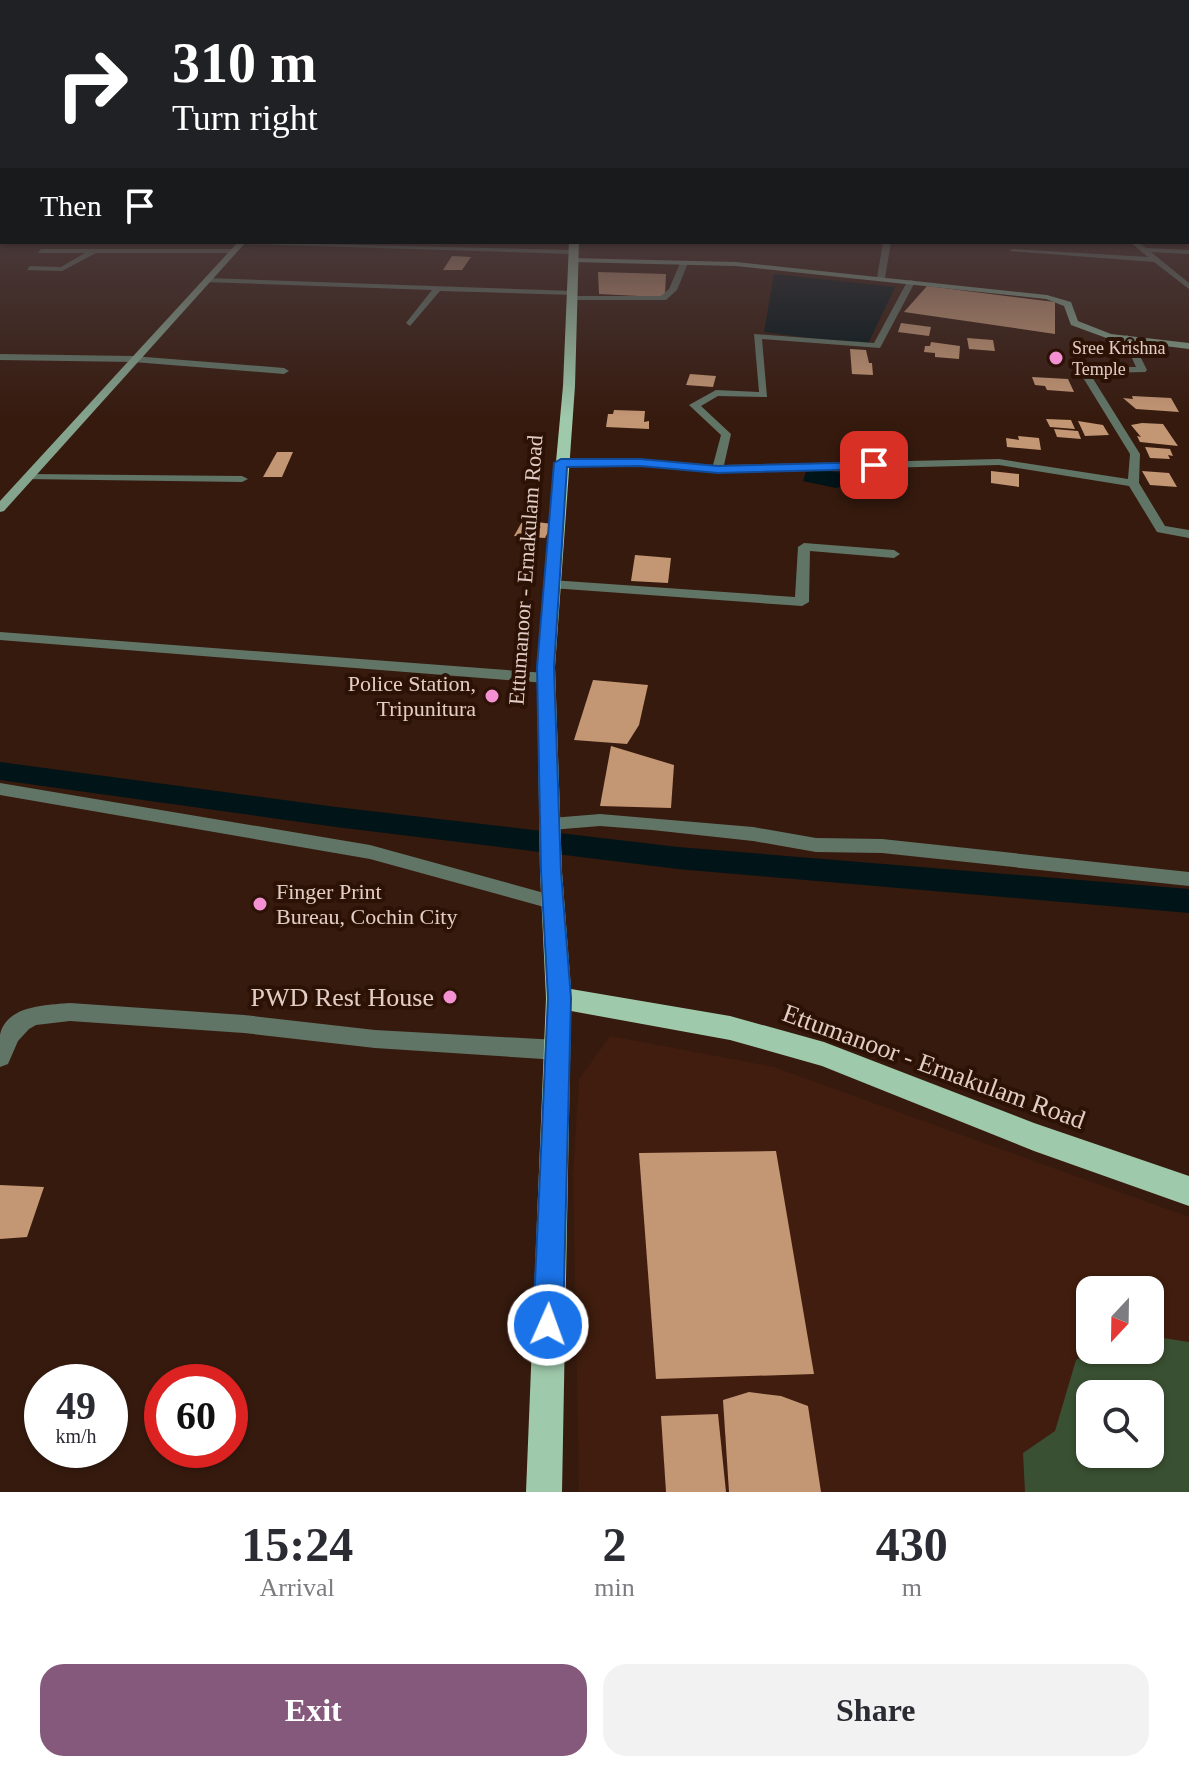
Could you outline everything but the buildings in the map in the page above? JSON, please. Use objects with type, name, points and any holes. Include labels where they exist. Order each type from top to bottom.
[{"type":"main road","name":"Ettumanoor - Ernakulam Road","points":[[544,1492],[559,998],[551,872],[546,678],[569,386],[573,279]]},
{"type":"main road","points":[[886,279],[1056,299],[1068,304],[1074,323],[1079,327],[1127,338],[1189,346]]},
{"type":"main road","points":[[0,508],[207,280]]},
{"type":"main road","name":"Ettumanoor - Ernakulam Road","points":[[559,998],[730,1028],[824,1054],[1034,1137],[1189,1191]]},
{"type":"street","points":[[207,280],[663,298],[673,290],[678,279]]},
{"type":"street","points":[[718,469],[726,434],[694,405],[716,393],[764,395],[757,336],[877,346],[911,282]]},
{"type":"street","points":[[410,323],[438,288]]},
{"type":"street","points":[[1127,338],[1142,370],[1095,370],[1087,376],[1135,454],[1133,483],[1161,529],[1189,534]]},
{"type":"street","points":[[0,357],[133,359],[284,371]]},
{"type":"street","points":[[561,463],[640,462],[718,469],[999,462],[1133,483]]},
{"type":"street","points":[[28,477],[242,479]]},
{"type":"street","points":[[551,584],[802,602],[804,547],[894,554]]},
{"type":"street","points":[[0,636],[546,678]]},
{"type":"street","points":[[0,789],[370,852],[555,903]]},
{"type":"street","points":[[551,824],[600,820],[652,824],[753,834],[816,845],[882,846],[1189,879]]},
{"type":"street","points":[[0,1057],[11,1034],[32,1016],[70,1012],[244,1024],[375,1039],[558,1050]]},
{"type":"shaded area","points":[[773,279],[817,279],[895,287],[867,346],[764,332]]},
{"type":"shaded area","points":[[823,470],[849,474],[849,485],[836,488],[803,481],[806,472]]},
{"type":"shaded area","points":[[610,1036],[774,1067],[1189,1217],[1189,1492],[579,1492],[573,1174],[579,1079]]},
{"type":"green space","points":[[1164,1338],[1189,1342],[1189,1492],[1025,1492],[1023,1453],[1055,1431],[1076,1360],[1076,1364],[1164,1364]]},
{"type":"waterway","points":[[0,771],[336,817],[678,858],[1189,901]]},
{"type":"place","name":"Sree Krishna Temple","points":[[1056,358]]},
{"type":"place","name":"Police Station, Tripunitura","points":[[492,696]]},
{"type":"place","name":"Finger Print Bureau, Cochin City","points":[[260,904]]},
{"type":"place","name":"PWD Rest House","points":[[450,997]]},
{"type":"route","points":[[548,1325],[559,998],[551,872],[546,667],[561,463],[640,462],[718,469],[874,465]]}]
